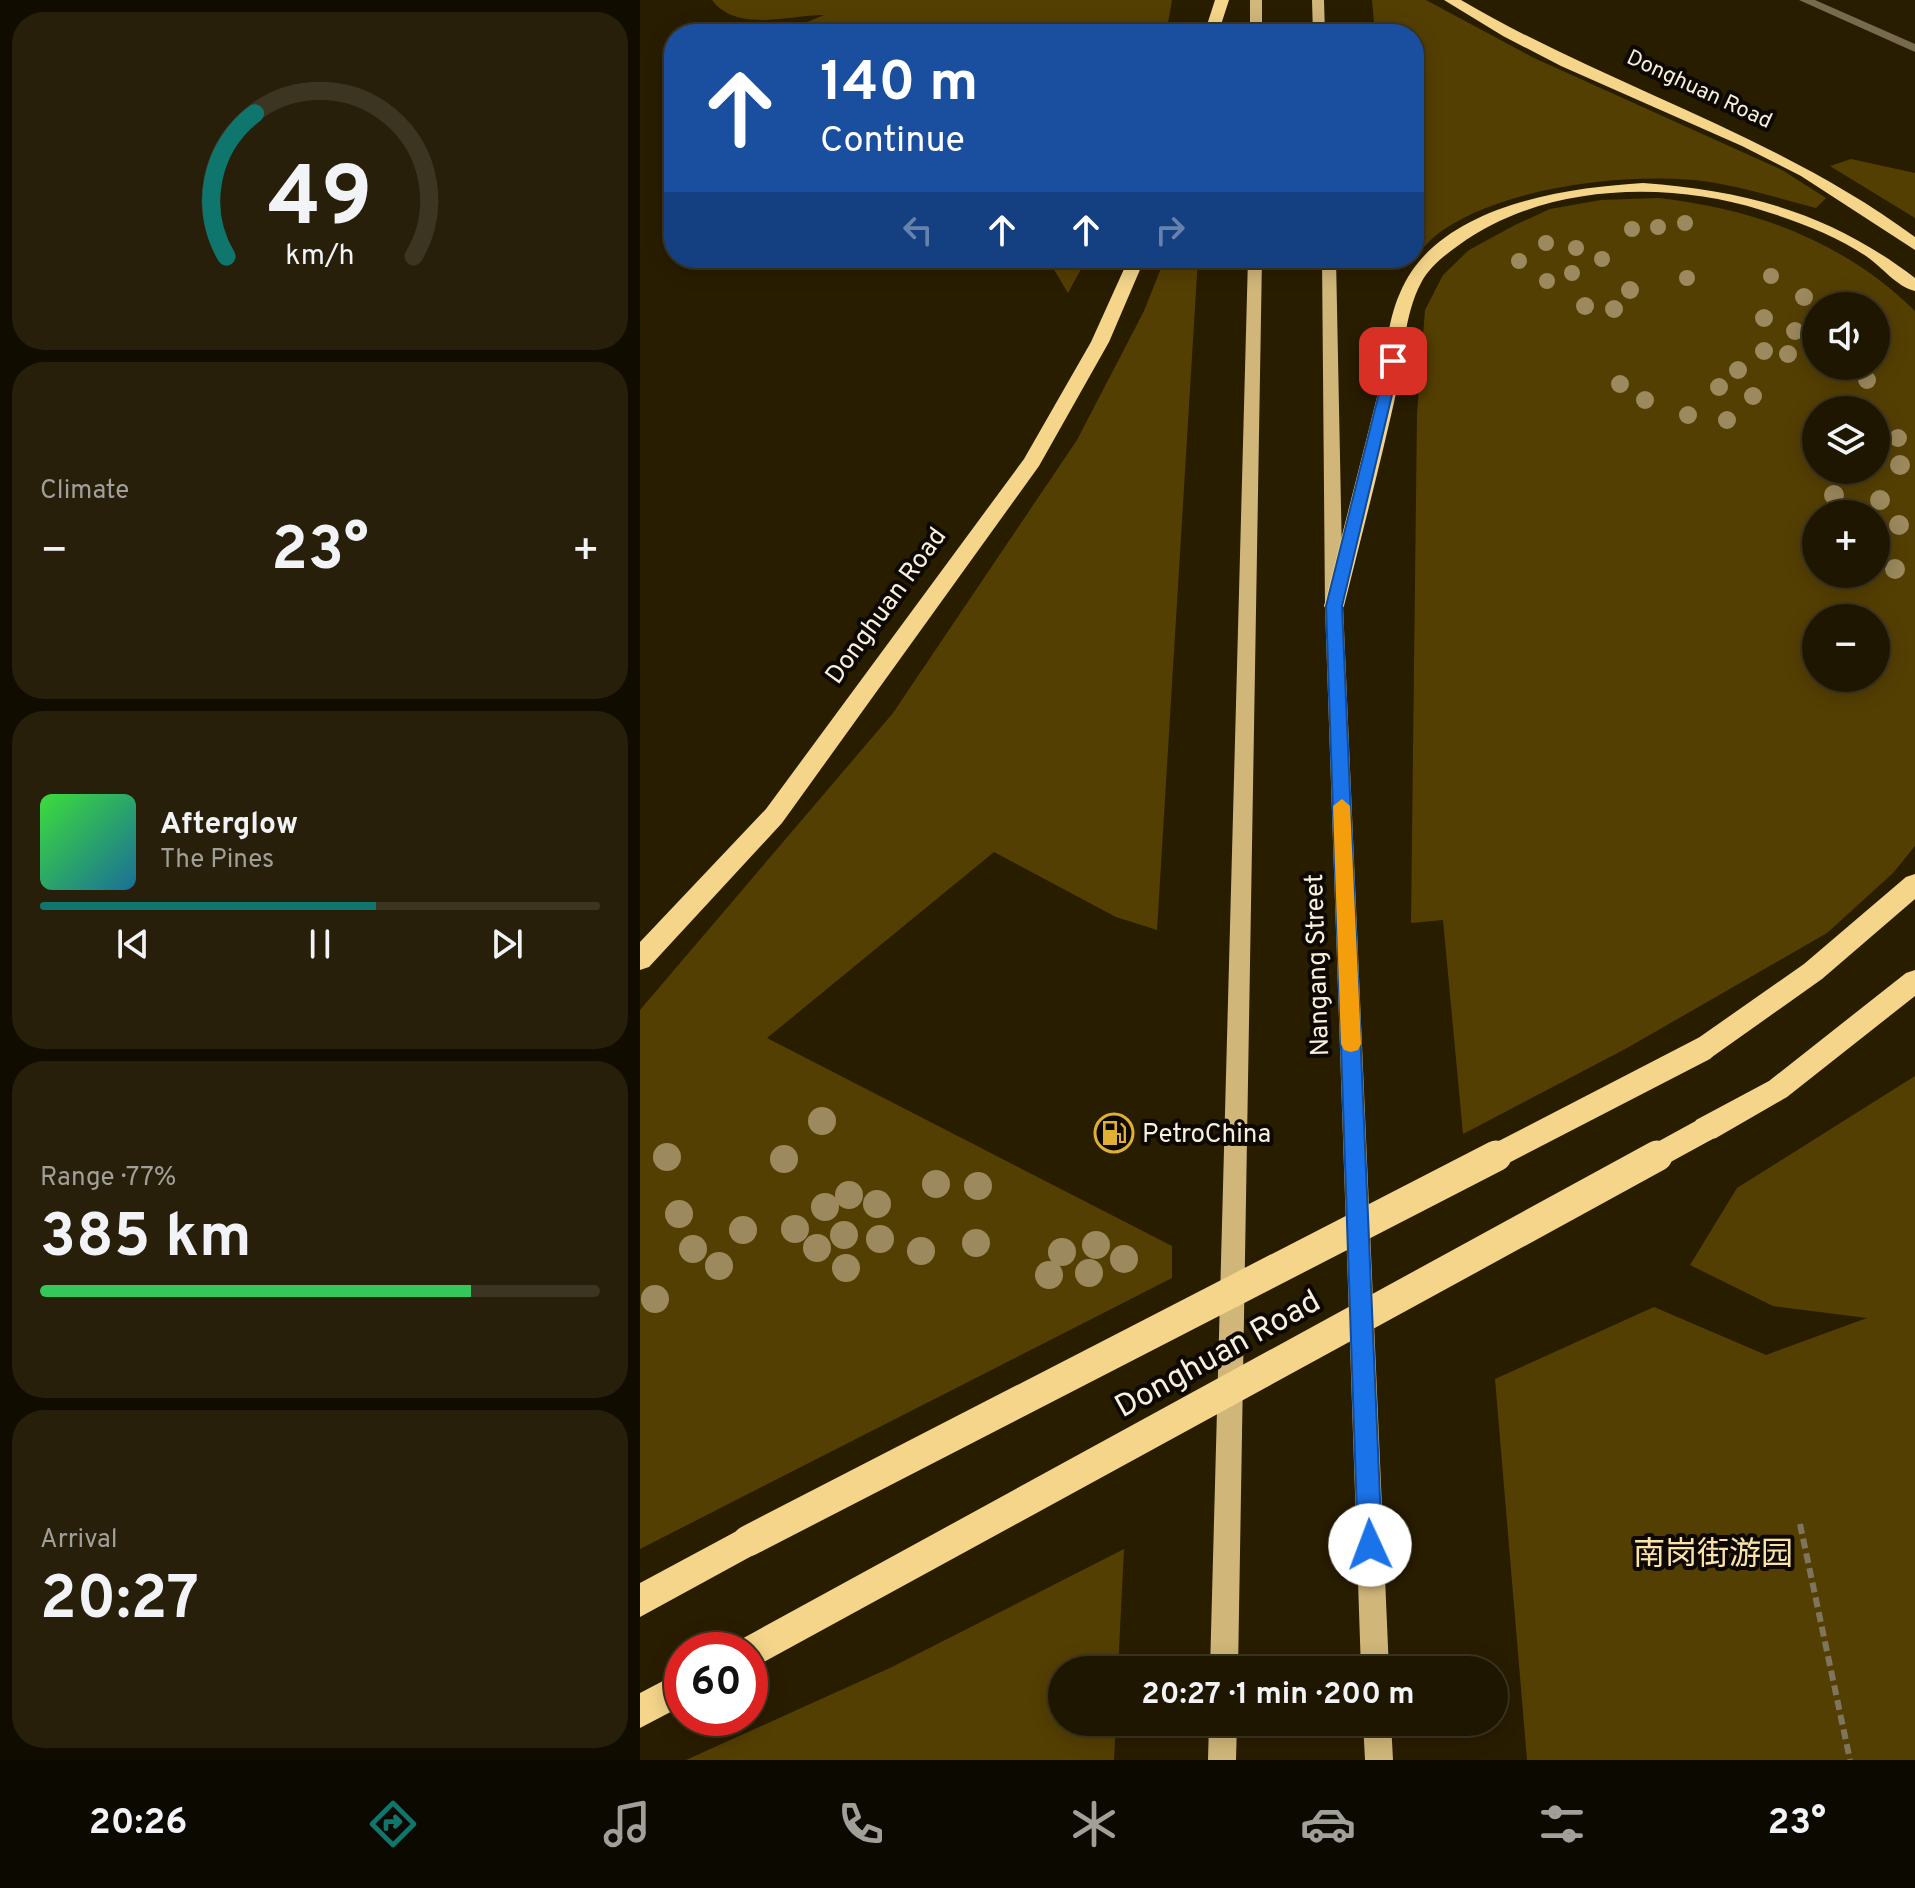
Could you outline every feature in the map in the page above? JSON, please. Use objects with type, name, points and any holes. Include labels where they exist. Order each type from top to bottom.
[{"type":"highway","points":[[1214,24],[1222,0]]},
{"type":"highway","name":"Donghuan Road","points":[[1451,0],[1551,55],[1752,147],[1833,188],[1915,245]]},
{"type":"highway","points":[[1334,606],[1389,385],[1402,315],[1414,280],[1441,251],[1496,215],[1537,201],[1584,191],[1631,187],[1709,194],[1811,220],[1863,247],[1915,286]]},
{"type":"highway","name":"Donghuan Road","points":[[640,959],[774,816],[1032,462],[1100,342],[1133,268]]},
{"type":"highway","points":[[640,1601],[748,1541],[1703,1049],[1783,997],[1875,923],[1915,884]]},
{"type":"highway","name":"Donghuan Road","points":[[768,1642],[1778,1089],[1915,981]]},
{"type":"highway","points":[[640,1711],[664,1698]]},
{"type":"main road","points":[[1256,0],[1256,24]]},
{"type":"main road","points":[[1318,0],[1319,24]]},
{"type":"main road","points":[[1224,1656],[1255,268]]},
{"type":"main road","name":"Nangang Street","points":[[1329,268],[1334,606],[1374,1656]]},
{"type":"main road","points":[[1222,1760],[1223,1736]]},
{"type":"main road","points":[[1378,1736],[1379,1760]]},
{"type":"street","points":[[1805,0],[1915,48]]},
{"type":"path","points":[[1800,1524],[1850,1760]]},
{"type":"green space","points":[[712,0],[1172,0],[1168,24],[803,24],[824,15],[764,20],[735,16]]},
{"type":"green space","points":[[1372,0],[1426,0],[1534,58],[1782,170],[1826,198],[1816,208],[1721,184],[1689,180],[1613,180],[1533,193],[1495,204],[1462,219],[1435,236],[1424,248],[1424,24],[1374,24]]},
{"type":"green space","points":[[1851,159],[1915,173],[1915,218],[1830,166]]},
{"type":"green space","points":[[1659,198],[1695,203],[1764,220],[1829,248],[1859,266],[1915,311],[1915,846],[1893,873],[1827,933],[1627,1048],[1463,1134],[1443,920],[1411,923],[1417,414],[1425,310],[1443,275],[1469,250],[1550,209],[1601,200]]},
{"type":"green space","points":[[1053,268],[1082,268],[1068,293]]},
{"type":"green space","points":[[1161,268],[1197,268],[1157,930],[1116,917],[994,852],[767,1038],[1172,1246],[1172,1278],[640,1549],[640,1010],[893,713],[1077,440],[1144,311]]},
{"type":"green space","name":"南岗街游园","points":[[1915,1076],[1915,1760],[1527,1760],[1495,1379],[1654,1307],[1766,1355],[1867,1318],[1773,1306],[1690,1265],[1737,1188]]},
{"type":"green space","points":[[1124,1549],[1119,1656],[1048,1656],[1048,1736],[1115,1736],[1114,1760],[686,1760],[739,1736],[768,1736],[768,1723],[892,1667]]},
{"type":"slow traffic","points":[[1342,806],[1351,1044]]},
{"type":"place","name":"PetroChina","points":[[1114,1133]]},
{"type":"route","points":[[1370,1545],[1334,606],[1393,361]]}]
